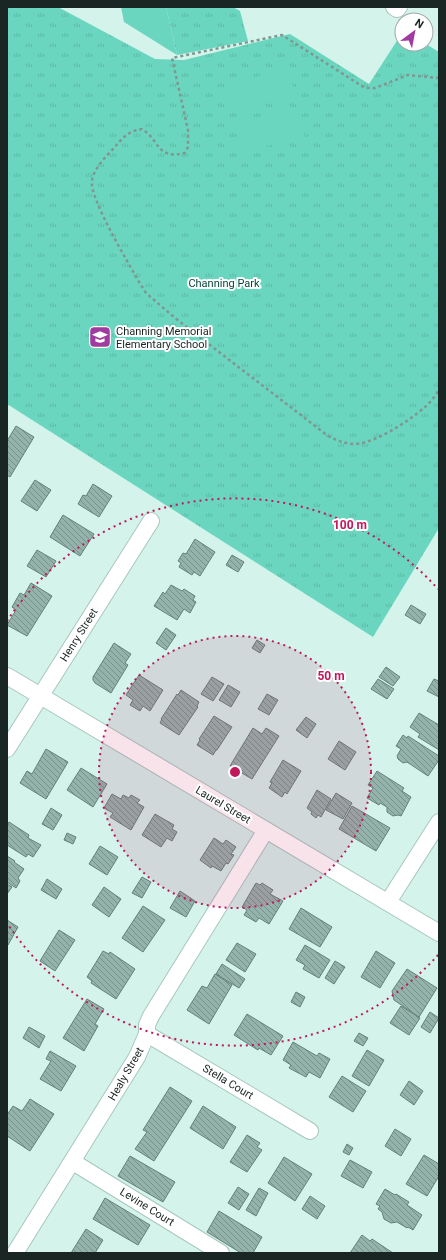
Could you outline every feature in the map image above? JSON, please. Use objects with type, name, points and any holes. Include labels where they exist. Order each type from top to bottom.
[{"type":"street","points":[[394,7],[397,9],[398,7]]},
{"type":"street","name":"Henry Street","points":[[7,749],[151,521]]},
{"type":"street","name":"Laurel Street","points":[[7,676],[439,933]]},
{"type":"street","points":[[388,902],[439,822]]},
{"type":"street","name":"Healy Street","points":[[15,1253],[138,1057],[147,1034],[147,1025],[151,1016],[266,830]]},
{"type":"street","name":"Stella Court","points":[[147,1034],[310,1131]]},
{"type":"street","name":"Levine Court","points":[[73,1162],[221,1253]]},
{"type":"path","points":[[439,78],[408,75],[375,88],[365,88],[282,35],[172,58],[188,130],[188,147],[185,153],[176,156],[164,152],[147,132],[142,129],[133,130],[124,137],[106,156],[96,170],[92,180],[94,196],[100,210],[146,293],[175,318],[328,436],[337,441],[353,444],[372,440],[401,425],[426,406],[439,390]]},
{"type":"green space","name":"Channing Park","points":[[7,7],[58,7],[155,59],[184,60],[290,34],[369,84],[394,45],[394,52],[434,52],[434,49],[439,52],[439,528],[373,637],[7,404]]},
{"type":"green space","points":[[121,7],[166,7],[177,55],[124,22]]},
{"type":"green space","points":[[166,7],[233,7],[240,11],[248,41],[177,55]]},
{"type":"green space","points":[[289,69],[295,97],[233,112],[226,84]]},
{"type":"green space","points":[[297,109],[305,137],[242,152],[235,124]]},
{"type":"building","points":[[16,426],[34,437],[10,477],[7,475],[7,441]]},
{"type":"building","points":[[35,480],[51,490],[37,511],[21,501]]},
{"type":"building","points":[[93,484],[112,496],[99,517],[78,504],[83,495],[86,496]]},
{"type":"building","points":[[63,515],[94,534],[80,556],[50,537]]},
{"type":"building","points":[[195,539],[215,552],[200,576],[194,572],[192,575],[179,567],[181,563],[178,561],[183,553],[186,554]]},
{"type":"building","points":[[37,550],[56,561],[46,577],[27,566]]},
{"type":"building","points":[[232,555],[244,562],[238,572],[226,565]]},
{"type":"building","points":[[31,583],[52,596],[27,636],[7,625],[16,610],[12,607],[20,593],[24,595]]},
{"type":"building","points":[[171,585],[182,591],[184,589],[195,596],[193,600],[196,602],[190,613],[184,609],[177,620],[154,606],[163,592],[165,594]]},
{"type":"building","points":[[411,605],[426,614],[420,624],[405,615]]},
{"type":"building","points":[[166,628],[176,635],[166,650],[156,643]]},
{"type":"building","points":[[257,640],[265,645],[260,653],[252,648]]},
{"type":"building","points":[[114,643],[131,654],[125,663],[128,665],[111,693],[95,683],[93,677]]},
{"type":"building","points":[[386,667],[400,677],[393,686],[379,677]]},
{"type":"building","points":[[139,675],[163,690],[150,711],[143,706],[140,711],[130,705],[133,700],[126,695]]},
{"type":"building","points":[[212,677],[224,684],[213,701],[201,694]]},
{"type":"building","points":[[378,679],[394,689],[387,699],[371,689]]},
{"type":"building","points":[[434,679],[439,681],[439,697],[427,691]]},
{"type":"building","points":[[228,685],[240,692],[231,707],[219,700]]},
{"type":"building","points":[[181,690],[199,702],[198,707],[179,735],[160,723],[161,719]]},
{"type":"building","points":[[267,694],[278,700],[269,715],[258,709]]},
{"type":"building","points":[[419,713],[439,725],[439,750],[418,737],[420,734],[410,727]]},
{"type":"building","points":[[214,716],[232,727],[213,755],[197,745],[200,740],[199,739]]},
{"type":"building","points":[[306,717],[316,724],[307,738],[296,730]]},
{"type":"building","points":[[253,728],[262,734],[266,728],[279,736],[252,779],[230,766]]},
{"type":"building","points":[[403,735],[407,738],[408,736],[439,756],[439,760],[428,776],[407,762],[403,763],[398,759],[397,756],[401,749],[396,746]]},
{"type":"building","points":[[339,741],[356,752],[345,770],[328,759]]},
{"type":"building","points":[[46,749],[68,762],[46,799],[20,783],[27,771],[32,774]]},
{"type":"building","points":[[283,760],[301,771],[287,794],[285,792],[282,797],[269,788],[272,783],[270,782]]},
{"type":"building","points":[[81,768],[107,784],[93,807],[67,790]]},
{"type":"building","points":[[377,771],[404,788],[402,791],[411,797],[401,816],[393,816],[387,812],[387,807],[380,803],[379,805],[367,798],[373,788],[368,785]]},
{"type":"building","points":[[317,790],[331,799],[321,817],[318,815],[316,818],[307,808]]},
{"type":"building","points":[[336,793],[352,803],[343,819],[326,810]]},
{"type":"building","points":[[112,794],[121,799],[123,795],[129,798],[131,795],[140,800],[137,803],[144,807],[131,830],[110,817],[113,813],[104,808]]},
{"type":"building","points":[[352,806],[390,828],[376,851],[339,829]]},
{"type":"building","points":[[51,808],[62,815],[53,830],[42,824]]},
{"type":"building","points":[[155,814],[174,825],[172,829],[177,832],[172,841],[167,838],[161,847],[142,835]]},
{"type":"building","points":[[9,822],[29,835],[28,838],[41,845],[33,857],[28,854],[26,857],[7,845],[7,825]]},
{"type":"building","points":[[67,833],[76,837],[73,844],[64,840]]},
{"type":"building","points":[[214,838],[223,844],[226,840],[236,847],[231,854],[234,855],[221,871],[212,866],[211,868],[200,860]]},
{"type":"building","points":[[100,846],[118,857],[107,875],[89,864]]},
{"type":"building","points":[[7,856],[24,869],[18,878],[20,881],[16,888],[7,882]]},
{"type":"building","points":[[142,877],[151,882],[142,898],[132,893]]},
{"type":"building","points":[[47,879],[62,889],[56,899],[41,890]]},
{"type":"building","points":[[256,883],[260,885],[262,883],[273,890],[270,894],[283,901],[269,924],[259,918],[256,922],[244,915],[247,910],[242,907]]},
{"type":"building","points":[[7,884],[12,887],[7,894]]},
{"type":"building","points":[[104,887],[121,899],[109,917],[92,905]]},
{"type":"building","points":[[180,891],[195,901],[186,917],[170,908]]},
{"type":"building","points":[[143,906],[165,920],[143,952],[122,938]]},
{"type":"building","points":[[301,908],[332,927],[320,947],[289,929]]},
{"type":"building","points":[[7,920],[18,927],[8,945],[7,944]]},
{"type":"building","points":[[59,930],[75,940],[55,971],[40,961]]},
{"type":"building","points":[[237,943],[256,954],[245,972],[226,960]]},
{"type":"building","points":[[305,945],[330,960],[319,978],[303,969],[305,965],[296,960]]},
{"type":"building","points":[[103,951],[109,954],[110,952],[135,969],[116,999],[91,983],[92,981],[87,977]]},
{"type":"building","points":[[376,951],[395,963],[380,988],[361,977]]},
{"type":"building","points":[[335,961],[345,967],[334,984],[325,978]]},
{"type":"building","points":[[222,964],[245,979],[239,988],[216,974]]},
{"type":"building","points":[[407,969],[437,988],[419,1017],[394,1000],[392,991]]},
{"type":"building","points":[[215,974],[232,985],[209,1024],[187,1010],[202,986],[207,988]]},
{"type":"building","points":[[296,992],[305,997],[300,1007],[291,1002]]},
{"type":"building","points":[[87,999],[104,1009],[95,1024],[98,1026],[84,1051],[63,1038]]},
{"type":"building","points":[[401,1006],[420,1018],[409,1035],[390,1023]]},
{"type":"building","points":[[430,1012],[439,1018],[430,1033],[421,1027]]},
{"type":"building","points":[[247,1014],[283,1036],[271,1055],[259,1048],[258,1050],[234,1035]]},
{"type":"building","points":[[29,1027],[45,1036],[39,1048],[23,1038]]},
{"type":"building","points":[[359,1033],[368,1038],[363,1046],[354,1041]]},
{"type":"building","points":[[293,1042],[317,1056],[319,1053],[330,1059],[320,1078],[309,1072],[306,1077],[289,1068],[291,1065],[283,1060]]},
{"type":"building","points":[[367,1050],[384,1060],[369,1086],[352,1076]]},
{"type":"building","points":[[50,1051],[76,1066],[61,1091],[40,1079],[51,1061],[46,1059]]},
{"type":"building","points":[[342,1076],[366,1091],[353,1112],[329,1097]]},
{"type":"building","points":[[409,1081],[423,1091],[414,1105],[400,1095]]},
{"type":"building","points":[[170,1087],[192,1101],[154,1161],[135,1149],[147,1132],[143,1130]]},
{"type":"building","points":[[30,1099],[54,1114],[30,1151],[7,1136],[7,1115],[13,1106],[22,1111]]},
{"type":"building","points":[[203,1106],[236,1127],[223,1149],[190,1128]]},
{"type":"building","points":[[395,1129],[411,1139],[401,1156],[385,1146]]},
{"type":"building","points":[[247,1135],[260,1143],[257,1147],[262,1150],[247,1172],[230,1162]]},
{"type":"building","points":[[347,1144],[353,1148],[349,1155],[343,1152]]},
{"type":"building","points":[[424,1155],[439,1164],[439,1176],[427,1196],[406,1184]]},
{"type":"building","points":[[130,1156],[175,1182],[163,1202],[118,1176]]},
{"type":"building","points":[[284,1157],[312,1174],[295,1201],[268,1183]]},
{"type":"building","points":[[350,1160],[372,1172],[363,1188],[341,1176]]},
{"type":"building","points":[[238,1187],[249,1194],[239,1210],[228,1203]]},
{"type":"building","points":[[259,1188],[268,1193],[256,1216],[246,1210]]},
{"type":"building","points":[[385,1189],[409,1202],[407,1205],[422,1215],[413,1230],[397,1222],[391,1223],[384,1219],[382,1212],[378,1209],[380,1206],[376,1204]]},
{"type":"building","points":[[310,1196],[325,1206],[317,1219],[302,1209]]},
{"type":"building","points":[[105,1198],[150,1225],[138,1245],[93,1219]]},
{"type":"building","points":[[219,1211],[262,1237],[253,1253],[241,1253],[207,1232]]},
{"type":"building","points":[[86,1229],[103,1240],[95,1253],[71,1253]]},
{"type":"building","points":[[362,1235],[370,1241],[372,1239],[393,1253],[350,1253]]},
{"type":"place","name":"Channing Memorial Elementary School","points":[[100,337]]}]
